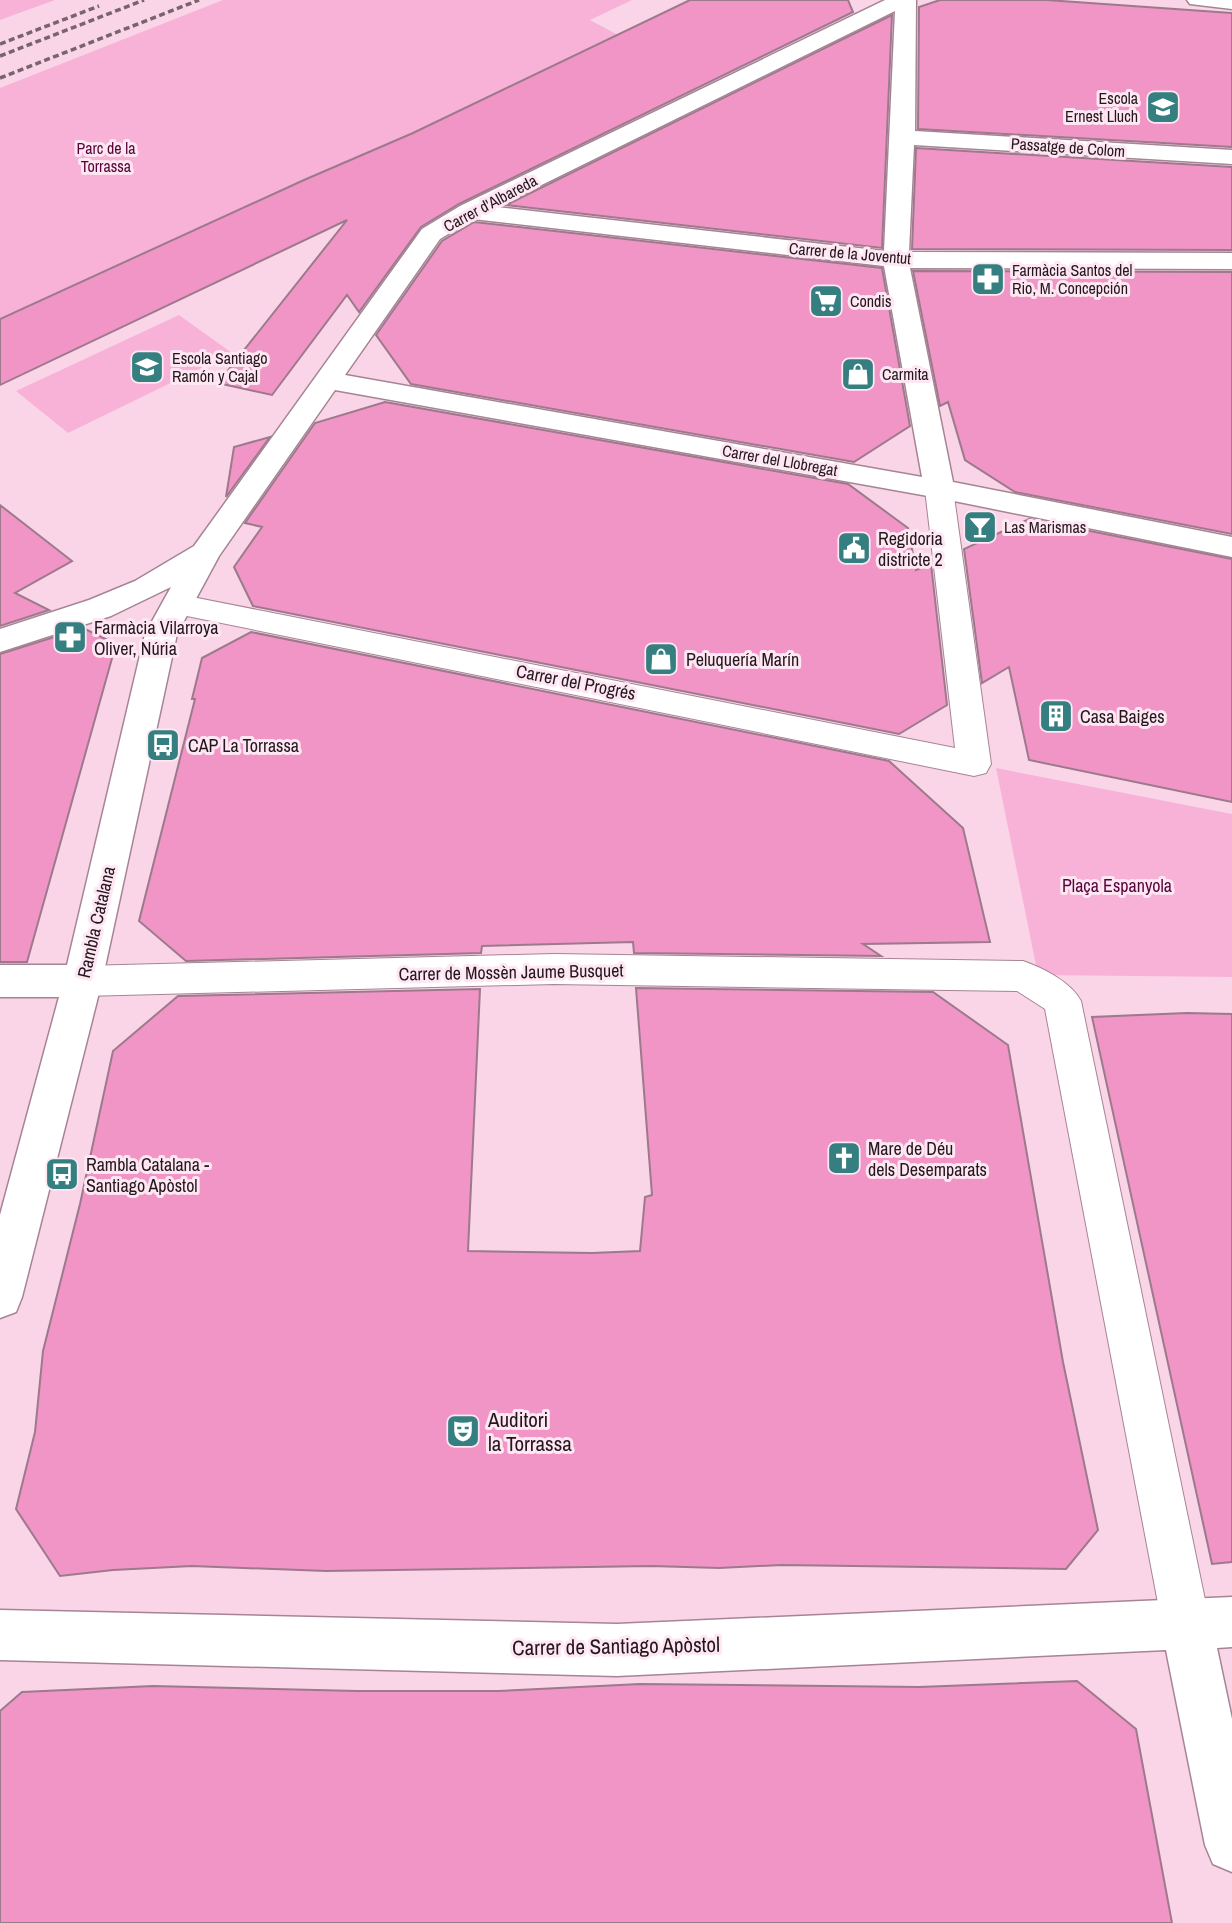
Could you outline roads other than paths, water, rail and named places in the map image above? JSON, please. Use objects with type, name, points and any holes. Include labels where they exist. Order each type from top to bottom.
[{"type":"street","points":[[904,0],[903,136],[896,260],[939,489]]},
{"type":"street","name":"Carrer d'Albareda","points":[[205,553],[431,234],[469,211],[904,0]]},
{"type":"street","points":[[1197,0],[1232,2]]},
{"type":"street","name":"Passatge de Colom","points":[[903,136],[1232,157]]},
{"type":"street","name":"Carrer de la Joventut","points":[[469,211],[896,260],[1232,261]]},
{"type":"street","name":"Carrer del Llobregat","points":[[327,380],[939,489],[1232,547]]},
{"type":"street","name":"Carrer del Progrés","points":[[169,619],[974,764],[939,489]]},
{"type":"street","points":[[0,641],[100,608],[146,588],[205,553]]},
{"type":"street","name":"Rambla Catalana","points":[[0,1297],[83,981],[169,619],[205,553]]},
{"type":"street","points":[[100,608],[132,614],[146,620],[169,619]]},
{"type":"street","name":"Carrer de Mossèn Jaume Busquet","points":[[0,981],[554,970],[1023,976],[1062,1001],[1209,1623]]},
{"type":"street","points":[[1209,1623],[1232,1845]]},
{"type":"street","name":"Carrer de Santiago Apòstol","points":[[0,1635],[617,1650],[1209,1623]]},
{"type":"railway","points":[[0,56],[144,0]]},
{"type":"railway","points":[[0,78],[199,0]]},
{"type":"railway","points":[[0,44],[99,6]]},
{"type":"place","name":"Escola Ernest Lluch","points":[[1163,107]]},
{"type":"place","name":"Farmàcia Santos del Rio, M. Concepción","points":[[988,279]]},
{"type":"place","name":"Condis","points":[[826,301]]},
{"type":"place","name":"Escola Santiago Ramón y Cajal","points":[[147,367]]},
{"type":"place","name":"Carmita","points":[[858,374]]},
{"type":"place","name":"Las Marismas","points":[[980,527]]},
{"type":"place","name":"Regidoria districte 2","points":[[854,548]]},
{"type":"place","name":"Farmàcia Vilarroya Oliver, Núria","points":[[70,637]]},
{"type":"place","name":"Peluquería Marín","points":[[661,659]]},
{"type":"place","name":"Casa Baiges","points":[[1056,716]]},
{"type":"place","name":"CAP La Torrassa","points":[[163,745]]},
{"type":"place","name":"Mare de Déu dels Desemparats","points":[[844,1158]]},
{"type":"place","name":"Rambla Catalana - Santiago Apòstol","points":[[62,1174]]},
{"type":"place","name":"Auditori la Torrassa","points":[[463,1431]]},
{"type":"park label","name":"Parc de la Torrassa","points":[[106,157]]},
{"type":"park label","name":"Plaça Espanyola","points":[[1117,885]]}]
